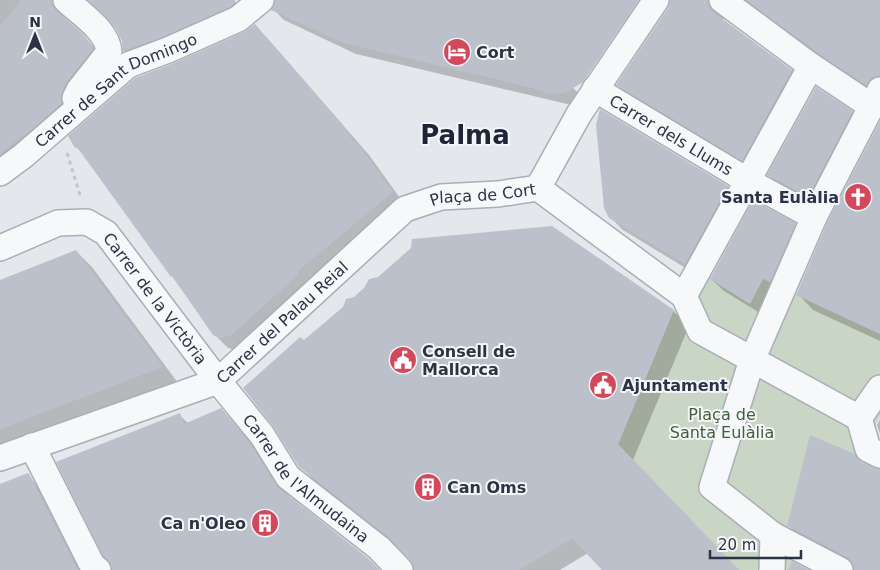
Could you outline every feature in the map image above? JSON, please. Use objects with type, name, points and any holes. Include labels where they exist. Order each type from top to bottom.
[{"type":"street","points":[[66,0],[104,35],[109,52],[79,90],[66,118]]},
{"type":"street","name":"Carrer de Sant Domingo","points":[[0,173],[23,156],[128,64],[168,50],[238,19],[261,0]]},
{"type":"street","name":"Plaça de Cort","points":[[404,209],[441,197],[498,194],[538,188],[595,89],[656,0]]},
{"type":"street","points":[[722,0],[811,66],[876,98],[814,217],[752,360],[712,488],[773,535],[840,570]]},
{"type":"street","points":[[684,296],[811,66]]},
{"type":"street","name":"Carrer dels Llums","points":[[595,89],[748,181],[814,217]]},
{"type":"street","points":[[538,188],[684,296],[700,331],[859,418],[868,449],[880,455]]},
{"type":"street","name":"Carrer del Palau Reial","points":[[0,458],[218,381],[404,209]]},
{"type":"street","points":[[0,248],[58,223],[87,222]]},
{"type":"street","name":"Carrer de la Victòria","points":[[87,222],[106,233],[218,381]]},
{"type":"street","name":"Carrer de l'Almudaina","points":[[218,381],[262,435],[288,477],[379,548],[400,570]]},
{"type":"street","points":[[859,418],[880,388]]},
{"type":"street","points":[[32,446],[92,566],[98,570]]},
{"type":"street","points":[[772,570],[773,535]]},
{"type":"path","points":[[65,146],[78,184],[87,222]]},
{"type":"green space","name":"Plaça de Santa Eulàlia","points":[[703,274],[728,290],[763,277],[880,334],[880,416],[870,437],[868,460],[810,436],[787,529],[798,547],[788,570],[739,570],[618,445],[673,312]]},
{"type":"building","points":[[21,0],[52,0],[56,10],[83,34],[94,48],[66,83],[62,92],[62,103],[0,154],[0,26]]},
{"type":"building","points":[[88,0],[234,0],[236,2],[230,7],[163,37],[123,51],[122,41],[116,29]]},
{"type":"building","points":[[275,0],[639,0],[583,82],[565,93],[545,94],[544,91],[344,43],[271,10]]},
{"type":"building","points":[[670,0],[708,0],[713,12],[792,70],[742,161],[616,85],[668,8]]},
{"type":"building","points":[[746,0],[880,0],[880,76],[872,78],[866,85],[819,54]]},
{"type":"building","points":[[255,24],[342,124],[354,142],[356,141],[393,192],[297,272],[299,274],[230,336],[220,338],[213,335],[172,276],[77,147],[75,148],[68,136],[135,78],[244,32]]},
{"type":"building","points":[[816,87],[853,111],[808,197],[767,175]]},
{"type":"building","points":[[600,109],[728,186],[685,264],[609,218],[604,208],[596,125]]},
{"type":"building","name":"Santa Eulàlia","points":[[880,121],[880,334],[796,295],[827,223]]},
{"type":"building","points":[[753,200],[796,223],[770,282],[763,279],[750,304],[710,279]]},
{"type":"building","points":[[552,226],[674,310],[618,444],[739,570],[602,570],[572,538],[519,570],[414,570],[410,560],[388,537],[299,467],[273,426],[243,388],[300,337],[304,340],[343,307],[346,299],[354,297],[364,288],[369,279],[378,277],[411,248],[412,239]]},
{"type":"building","points":[[76,250],[163,367],[0,429],[0,280]]},
{"type":"building","points":[[221,408],[250,443],[279,488],[369,559],[380,570],[112,570],[111,565],[103,556],[56,462],[180,413],[184,424]]},
{"type":"building","points":[[810,435],[855,454],[862,462],[880,469],[880,570],[854,570],[852,563],[847,557],[787,526]]},
{"type":"building","points":[[28,473],[78,570],[0,570],[0,484]]},
{"type":"building","points":[[792,561],[809,570],[788,570]]},
{"type":"place","name":"Cort","points":[[457,52]]},
{"type":"place","name":"Santa Eulàlia","points":[[858,197]]},
{"type":"place","name":"Consell de Mallorca","points":[[403,360]]},
{"type":"place","name":"Ajuntament","points":[[603,385]]},
{"type":"place","name":"Can Oms","points":[[428,487]]},
{"type":"place","name":"Ca n'Oleo","points":[[265,523]]},
{"type":"district","name":"Palma","points":[[465,135]]}]
